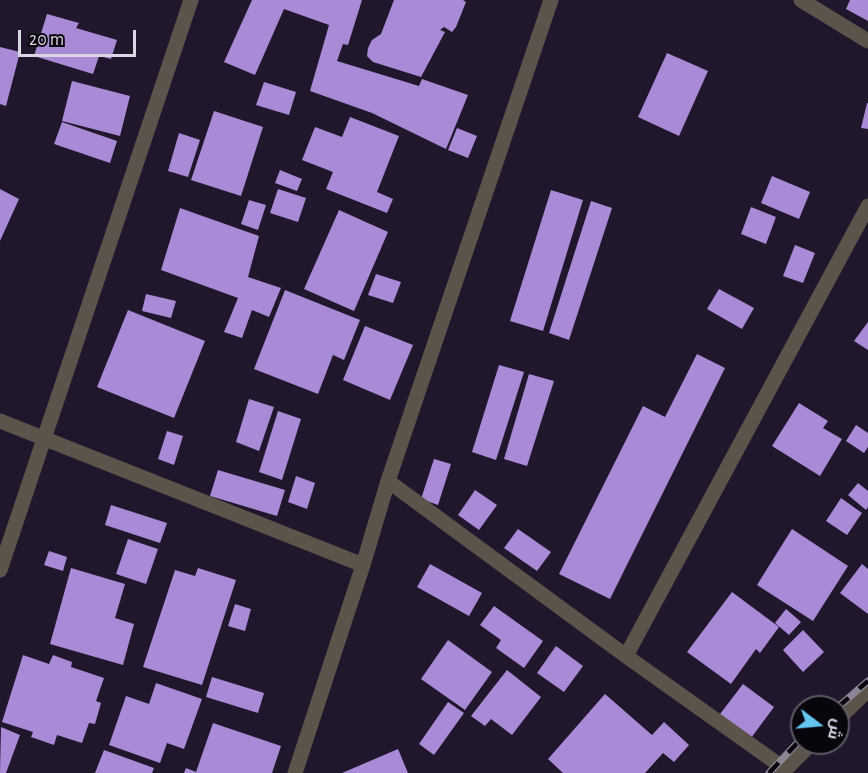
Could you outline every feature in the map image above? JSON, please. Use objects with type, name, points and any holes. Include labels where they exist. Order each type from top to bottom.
[{"type":"street","points":[[0,570],[191,0]]},
{"type":"street","points":[[296,773],[388,481],[551,0]]},
{"type":"street","points":[[801,0],[868,41]]},
{"type":"street","points":[[626,656],[868,206]]},
{"type":"street","points":[[0,421],[363,564]]},
{"type":"street","points":[[388,481],[784,771],[800,755]]},
{"type":"street","points":[[850,707],[868,690]]},
{"type":"building","points":[[252,0],[362,0],[348,45],[343,44],[337,61],[419,86],[422,79],[468,95],[446,149],[372,113],[310,91],[329,25],[284,9],[255,75],[224,62]]},
{"type":"building","points":[[394,0],[463,0],[466,2],[452,32],[444,27],[440,30],[445,32],[421,77],[373,62],[367,56],[372,40],[381,34]]},
{"type":"building","points":[[850,0],[868,0],[868,21],[846,9]]},
{"type":"building","points":[[47,14],[79,23],[76,28],[117,40],[111,59],[99,56],[93,74],[34,56]]},
{"type":"building","points":[[0,47],[20,52],[6,106],[0,104]]},
{"type":"building","points":[[667,53],[708,71],[679,136],[638,117]]},
{"type":"building","points":[[72,81],[130,96],[120,136],[62,121]]},
{"type":"building","points":[[264,82],[296,92],[289,115],[256,105]]},
{"type":"building","points":[[868,103],[868,129],[861,128]]},
{"type":"building","points":[[214,111],[263,127],[241,196],[191,180]]},
{"type":"building","points":[[350,117],[399,136],[377,192],[393,199],[387,213],[326,189],[333,172],[302,160],[315,127],[342,137]]},
{"type":"building","points":[[62,122],[117,141],[110,163],[54,144]]},
{"type":"building","points":[[457,128],[477,136],[468,158],[448,150]]},
{"type":"building","points":[[179,133],[200,140],[188,177],[168,171]]},
{"type":"building","points":[[280,170],[302,179],[297,191],[275,183]]},
{"type":"building","points":[[772,176],[810,192],[799,219],[761,203]]},
{"type":"building","points":[[0,189],[19,199],[0,241]]},
{"type":"building","points":[[278,189],[306,198],[298,222],[270,213]]},
{"type":"building","points":[[551,190],[583,200],[543,331],[510,321]]},
{"type":"building","points":[[249,200],[266,205],[258,230],[241,224]]},
{"type":"building","points":[[591,201],[612,208],[569,340],[549,333]]},
{"type":"building","points":[[751,207],[776,217],[766,244],[741,234]]},
{"type":"building","points":[[180,208],[259,236],[248,277],[281,288],[269,317],[252,310],[242,338],[224,332],[238,298],[161,270]]},
{"type":"building","points":[[339,210],[388,232],[354,311],[304,289]]},
{"type":"building","points":[[795,245],[815,253],[803,283],[783,276]]},
{"type":"building","points":[[376,274],[401,282],[393,303],[368,295]]},
{"type":"building","points":[[719,289],[754,308],[742,329],[707,309]]},
{"type":"building","points":[[285,290],[360,320],[344,360],[333,355],[318,394],[254,369]]},
{"type":"building","points":[[146,294],[176,301],[171,318],[142,311]]},
{"type":"building","points":[[128,310],[205,341],[174,418],[97,387]]},
{"type":"building","points":[[868,322],[868,350],[854,341]]},
{"type":"building","points":[[365,326],[413,345],[390,400],[343,380]]},
{"type":"building","points":[[697,354],[725,368],[610,599],[559,574],[643,406],[665,417]]},
{"type":"building","points":[[499,365],[524,372],[496,460],[472,452]]},
{"type":"building","points":[[529,374],[554,381],[527,466],[504,459]]},
{"type":"building","points":[[249,399],[274,407],[259,451],[236,442]]},
{"type":"building","points":[[799,403],[828,421],[823,428],[842,439],[820,476],[772,446]]},
{"type":"building","points":[[278,411],[301,419],[282,480],[259,472]]},
{"type":"building","points":[[856,425],[868,433],[868,447],[864,453],[846,441]]},
{"type":"building","points":[[167,431],[183,436],[174,465],[158,459]]},
{"type":"building","points":[[434,459],[451,464],[438,505],[421,499]]},
{"type":"building","points":[[218,470],[285,490],[277,516],[210,496]]},
{"type":"building","points":[[296,476],[315,483],[307,509],[288,502]]},
{"type":"building","points":[[858,483],[868,491],[866,510],[848,495]]},
{"type":"building","points":[[475,490],[497,505],[479,530],[458,515]]},
{"type":"building","points":[[841,498],[862,513],[847,535],[826,521]]},
{"type":"building","points":[[111,505],[167,523],[160,543],[105,525]]},
{"type":"building","points":[[518,529],[551,552],[537,571],[504,548]]},
{"type":"building","points":[[792,529],[848,566],[813,621],[757,585]]},
{"type":"building","points":[[128,539],[158,549],[146,584],[116,574]]},
{"type":"building","points":[[49,551],[67,557],[63,571],[44,565]]},
{"type":"building","points":[[430,564],[482,593],[469,616],[417,587]]},
{"type":"building","points":[[862,564],[868,569],[868,614],[840,593]]},
{"type":"building","points":[[71,568],[125,584],[115,618],[134,624],[123,665],[50,644]]},
{"type":"building","points":[[198,568],[236,580],[202,685],[143,667],[175,570],[195,576]]},
{"type":"building","points":[[732,592],[779,627],[760,653],[756,649],[731,684],[687,652]]},
{"type":"building","points":[[235,604],[251,609],[245,631],[228,626]]},
{"type":"building","points":[[494,606],[543,641],[524,668],[496,648],[501,640],[480,625]]},
{"type":"building","points":[[786,609],[801,622],[789,635],[775,623]]},
{"type":"building","points":[[803,630],[824,652],[803,672],[783,650]]},
{"type":"building","points":[[448,640],[492,672],[465,710],[421,679]]},
{"type":"building","points":[[556,646],[583,666],[564,692],[537,673]]},
{"type":"building","points":[[23,655],[49,664],[53,655],[72,662],[71,667],[104,678],[96,701],[101,703],[95,724],[89,723],[82,743],[57,735],[54,745],[31,737],[33,732],[2,722]]},
{"type":"building","points":[[507,670],[541,697],[512,735],[491,719],[485,726],[471,716]]},
{"type":"building","points":[[212,677],[264,693],[258,713],[206,697]]},
{"type":"building","points":[[156,683],[202,699],[184,749],[167,743],[160,763],[109,745],[126,696],[149,704]]},
{"type":"building","points":[[743,684],[774,707],[751,738],[720,714]]},
{"type":"building","points":[[605,694],[652,735],[664,722],[689,745],[674,762],[663,753],[645,773],[563,773],[548,759]]},
{"type":"building","points":[[448,702],[464,713],[434,755],[419,744]]},
{"type":"building","points":[[213,723],[281,746],[272,773],[184,773],[186,768],[196,772]]},
{"type":"building","points":[[1,727],[20,735],[6,773],[0,773]]},
{"type":"building","points":[[398,749],[408,773],[342,773]]},
{"type":"building","points":[[104,750],[154,768],[152,773],[95,773]]},
{"type":"railway","points":[[850,697],[868,681]]},
{"type":"railway","points":[[769,773],[790,751]]}]
